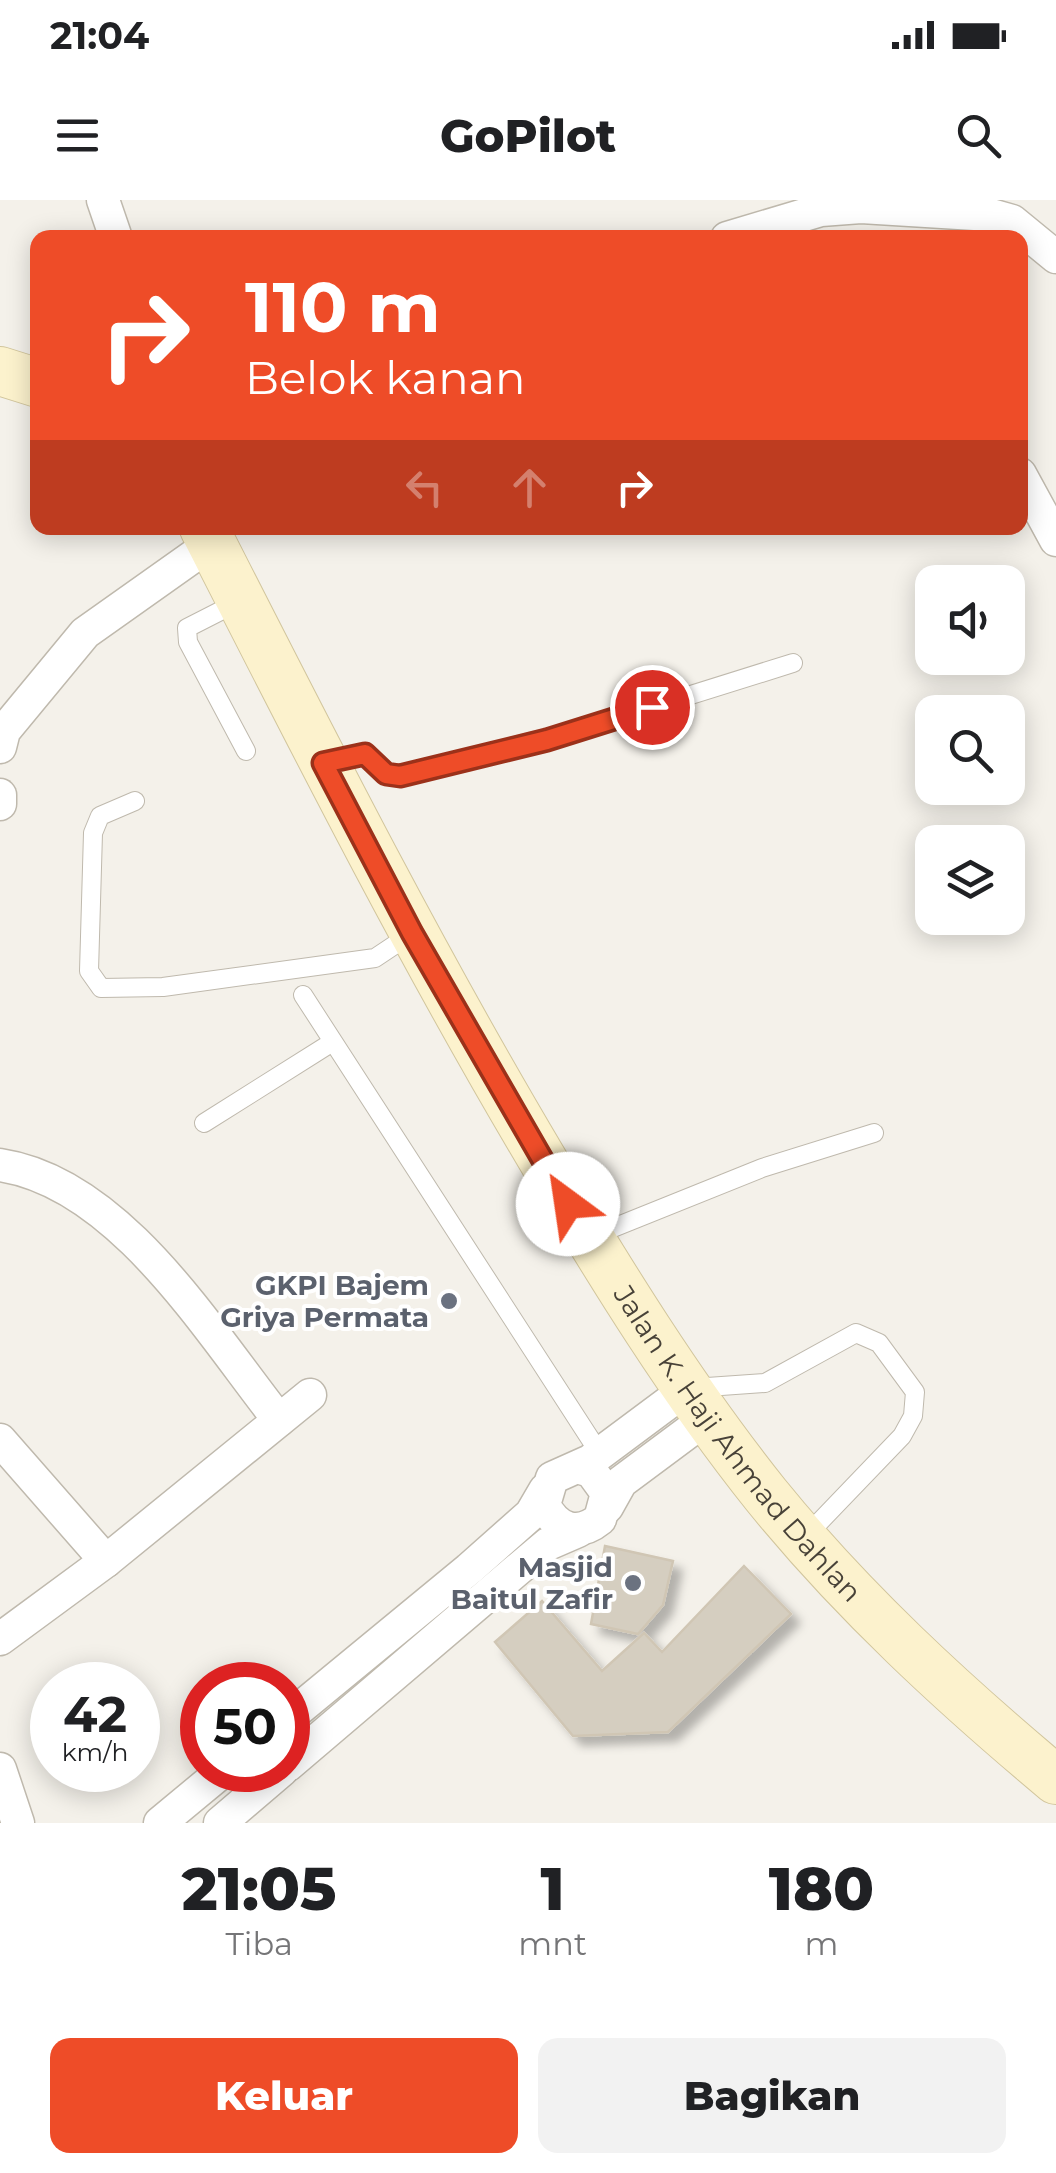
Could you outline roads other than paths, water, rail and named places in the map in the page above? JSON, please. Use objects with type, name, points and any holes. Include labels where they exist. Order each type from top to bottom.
[{"type":"main road","points":[[0,371],[30,380]]},
{"type":"main road","name":"Jalan K. Haji Ahmad Dahlan","points":[[208,535],[412,933],[692,1407],[804,1538],[960,1700],[1056,1780]]},
{"type":"street","points":[[102,200],[113,230]]},
{"type":"street","points":[[758,230],[821,210],[860,207],[991,215],[1012,221],[1023,230]]},
{"type":"street","points":[[1028,234],[1056,257]]},
{"type":"street","points":[[1028,489],[1056,540]]},
{"type":"street","points":[[0,747],[4,731],[85,632],[208,535]]},
{"type":"street","points":[[0,796],[0,804]]},
{"type":"street","points":[[0,1165],[23,1168],[87,1203],[141,1246],[279,1420]]},
{"type":"street","points":[[0,1639],[106,1561],[310,1396]]},
{"type":"street","points":[[310,1700],[531,1514],[552,1478],[588,1460],[629,1432],[692,1407]]},
{"type":"street","points":[[310,1747],[538,1553],[590,1527],[692,1407]]},
{"type":"street","points":[[0,1440],[106,1561]]},
{"type":"street","points":[[588,1460],[614,1495]]},
{"type":"street","points":[[545,1490],[544,1505],[551,1518],[578,1531]]},
{"type":"street","points":[[0,1769],[18,1823]]},
{"type":"street","points":[[175,1818],[202,1792]]},
{"type":"street","points":[[220,1823],[257,1792]]},
{"type":"lane","points":[[240,601],[187,628],[188,642],[246,750]]},
{"type":"lane","points":[[323,763],[365,754],[386,774],[400,776],[547,740],[793,663]]},
{"type":"lane","points":[[135,801],[100,816],[93,832],[89,972],[101,988],[163,987],[375,958],[412,933]]},
{"type":"lane","points":[[302,996],[588,1460]]},
{"type":"lane","points":[[204,1123],[331,1043]]},
{"type":"lane","points":[[589,1238],[762,1168],[874,1133]]},
{"type":"lane","points":[[692,1407],[765,1383],[856,1333],[880,1343],[915,1392],[912,1416],[902,1436],[804,1538]]},
{"type":"place","name":"GKPI Bajem Griya Permata","points":[[449,1301]]},
{"type":"place","name":"Masjid Baitul Zafir","points":[[633,1583]]}]
